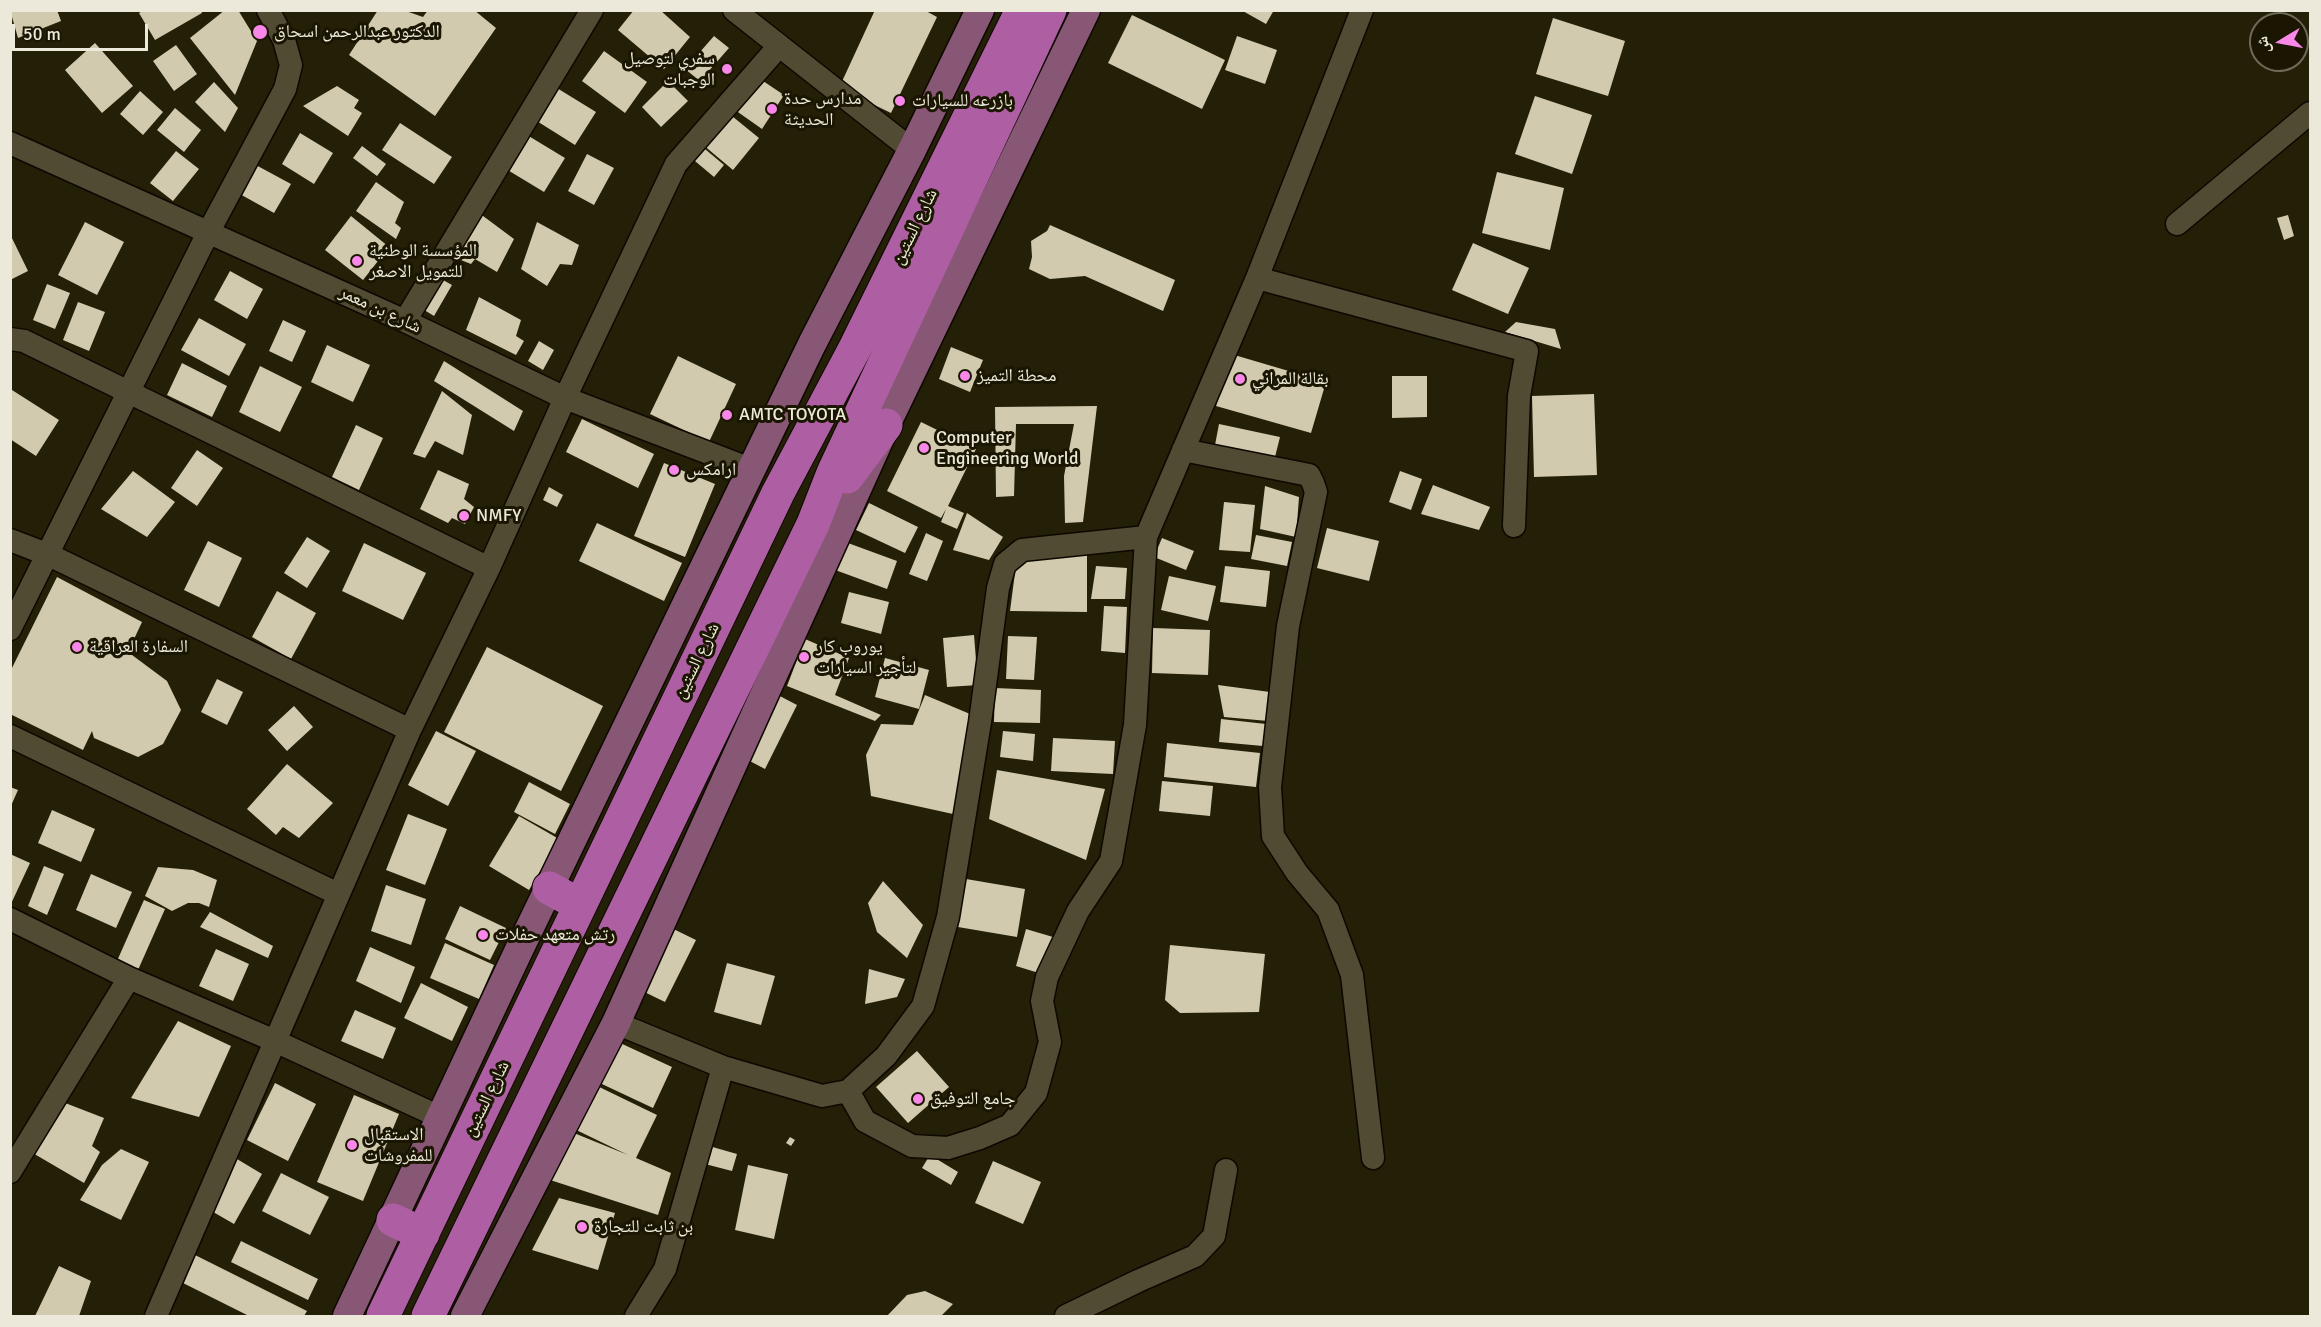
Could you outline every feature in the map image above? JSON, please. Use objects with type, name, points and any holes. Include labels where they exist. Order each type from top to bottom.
[{"type":"highway","name":"شارع الستين","points":[[383,1317],[778,493],[854,350],[1022,10]]},
{"type":"highway","name":"شارع الستين","points":[[428,1317],[813,524],[833,473],[1050,10]]},
{"type":"highway","points":[[813,524],[886,425]]},
{"type":"highway","points":[[549,888],[580,905]]},
{"type":"highway","points":[[393,1220],[423,1234]]},
{"type":"main road","name":"شارع الستين","points":[[347,1317],[549,888],[812,344],[912,150],[980,10]]},
{"type":"main road","points":[[465,1317],[616,1023],[886,425],[1086,10]]},
{"type":"street","points":[[10,629],[209,231],[285,89],[291,65],[284,40],[268,10]]},
{"type":"street","points":[[405,321],[592,10]]},
{"type":"street","points":[[734,10],[912,150]]},
{"type":"street","points":[[848,1091],[865,1121],[912,1146],[948,1148],[1010,1125],[1036,1093],[1047,1061],[1050,1042],[1042,1001],[1047,977],[1078,911],[1111,861],[1135,725],[1146,537],[1257,278],[1362,10]]},
{"type":"street","points":[[156,1317],[410,730],[489,568],[565,398],[676,164],[779,46]]},
{"type":"street","points":[[2177,224],[2310,113]]},
{"type":"street","name":"شارع بن معمر","points":[[10,143],[405,321],[565,398],[753,470]]},
{"type":"street","points":[[1257,278],[1527,351],[1519,396],[1514,526]]},
{"type":"street","points":[[10,339],[24,340],[489,568]]},
{"type":"street","points":[[1183,450],[1309,475],[1316,492],[1288,626],[1270,788],[1273,836],[1297,873],[1328,910],[1352,975],[1373,1158]]},
{"type":"street","points":[[616,1023],[723,1067],[822,1096],[848,1091],[886,1056],[923,1006],[948,917],[980,722],[998,588],[1005,564],[1022,550],[1146,537]]},
{"type":"street","points":[[10,540],[49,555],[410,730]]},
{"type":"street","points":[[10,736],[338,894]]},
{"type":"street","points":[[10,918],[129,978],[275,1041],[442,1118]]},
{"type":"street","points":[[10,1172],[20,1140],[129,978]]},
{"type":"street","points":[[636,1317],[665,1269],[723,1067]]},
{"type":"street","points":[[1066,1317],[1138,1281],[1196,1256],[1214,1236],[1226,1170]]},
{"type":"building","points":[[10,10],[57,10],[61,21],[18,38]]},
{"type":"building","points":[[144,10],[201,10],[202,13],[155,40],[139,13]]},
{"type":"building","points":[[225,10],[238,10],[257,41],[235,95],[190,38]]},
{"type":"building","points":[[378,10],[403,10],[423,17],[428,10],[474,10],[496,28],[435,116],[349,55]]},
{"type":"building","points":[[634,10],[660,10],[690,37],[664,69],[618,30]]},
{"type":"building","points":[[875,10],[924,10],[937,17],[891,113],[839,88]]},
{"type":"building","points":[[1241,10],[1274,10],[1266,24]]},
{"type":"building","points":[[1132,15],[1225,60],[1202,109],[1108,63]]},
{"type":"building","points":[[1553,18],[1625,41],[1608,96],[1536,74]]},
{"type":"building","points":[[714,36],[729,48],[700,81],[685,69]]},
{"type":"building","points":[[1237,36],[1277,50],[1265,84],[1225,70]]},
{"type":"building","points":[[95,43],[133,86],[102,113],[65,70]]},
{"type":"building","points":[[176,45],[197,74],[174,91],[153,61]]},
{"type":"building","points":[[604,51],[647,82],[625,113],[582,81]]},
{"type":"building","points":[[757,77],[784,95],[762,129],[735,110]]},
{"type":"building","points":[[668,81],[688,101],[661,127],[642,107]]},
{"type":"building","points":[[214,82],[238,108],[225,132],[195,102]]},
{"type":"building","points":[[552,85],[596,112],[575,145],[532,118]]},
{"type":"building","points":[[337,86],[359,100],[354,108],[362,113],[348,136],[303,106]]},
{"type":"building","points":[[140,91],[163,112],[143,135],[120,114]]},
{"type":"building","points":[[1535,96],[1592,115],[1572,174],[1515,154]]},
{"type":"building","points":[[175,108],[201,130],[184,152],[157,130]]},
{"type":"building","points":[[727,112],[759,138],[733,170],[702,144]]},
{"type":"building","points":[[400,123],[452,157],[434,184],[382,150]]},
{"type":"building","points":[[300,133],[333,153],[314,184],[282,164]]},
{"type":"building","points":[[527,135],[565,158],[544,192],[506,169]]},
{"type":"building","points":[[699,144],[724,165],[714,177],[689,156]]},
{"type":"building","points":[[362,146],[386,164],[377,176],[353,158]]},
{"type":"building","points":[[176,151],[199,169],[173,201],[150,183]]},
{"type":"building","points":[[587,154],[614,168],[594,205],[568,191]]},
{"type":"building","points":[[254,164],[291,184],[274,213],[238,193]]},
{"type":"building","points":[[1497,172],[1564,188],[1550,250],[1482,233]]},
{"type":"building","points":[[376,182],[404,202],[395,223],[401,228],[396,239],[356,211]]},
{"type":"building","points":[[475,210],[514,239],[497,272],[475,259],[471,264],[456,258]]},
{"type":"building","points":[[2288,215],[2294,236],[2284,240],[2277,218]]},
{"type":"building","points":[[351,216],[389,247],[363,280],[325,250]]},
{"type":"building","points":[[85,222],[124,242],[97,295],[58,275]]},
{"type":"building","points":[[537,222],[579,245],[572,265],[560,264],[547,286],[521,269]]},
{"type":"building","points":[[1050,225],[1175,280],[1163,311],[1085,276],[1050,279],[1029,269],[1032,257],[1031,241],[1047,231]]},
{"type":"building","points":[[10,234],[28,271],[10,280]]},
{"type":"building","points":[[1473,243],[1529,268],[1508,314],[1452,290]]},
{"type":"building","points":[[425,270],[452,285],[434,316],[408,300]]},
{"type":"building","points":[[230,271],[263,289],[247,319],[214,300]]},
{"type":"building","points":[[47,284],[70,293],[55,329],[33,320]]},
{"type":"building","points":[[479,297],[521,320],[516,336],[524,341],[516,355],[466,330]]},
{"type":"building","points":[[78,302],[105,312],[89,351],[63,340]]},
{"type":"building","points":[[199,318],[246,344],[229,376],[181,350]]},
{"type":"building","points":[[283,320],[306,331],[292,362],[269,351]]},
{"type":"building","points":[[1516,322],[1555,329],[1561,349],[1505,332]]},
{"type":"building","points":[[539,341],[554,350],[543,370],[528,361]]},
{"type":"building","points":[[327,345],[370,365],[353,402],[311,382]]},
{"type":"building","points":[[951,347],[983,360],[970,392],[939,379]]},
{"type":"building","points":[[1231,354],[1326,382],[1311,433],[1216,406]]},
{"type":"building","points":[[678,356],[736,384],[709,442],[650,414]]},
{"type":"building","points":[[444,361],[523,411],[514,431],[434,381]]},
{"type":"building","points":[[182,363],[227,386],[212,417],[167,395]]},
{"type":"building","points":[[260,366],[302,387],[280,432],[239,412]]},
{"type":"building","points":[[1392,376],[1427,376],[1427,417],[1392,418]]},
{"type":"building","points":[[12,390],[59,420],[36,456],[10,439]]},
{"type":"building","points":[[442,391],[472,415],[463,455],[435,441],[425,458],[413,454]]},
{"type":"building","points":[[1594,394],[1597,475],[1534,477],[1532,396]]},
{"type":"building","points":[[1097,406],[1083,522],[1065,523],[1064,476],[1074,424],[1016,424],[1014,496],[996,497],[995,407]]},
{"type":"building","points":[[582,419],[654,454],[638,488],[566,452]]},
{"type":"building","points":[[921,422],[976,449],[948,506],[964,513],[957,529],[941,522],[946,509],[941,518],[887,491]]},
{"type":"building","points":[[1219,424],[1280,437],[1275,457],[1215,445]]},
{"type":"building","points":[[356,425],[383,438],[359,490],[332,477]]},
{"type":"building","points":[[197,450],[223,468],[197,506],[171,488]]},
{"type":"building","points":[[664,463],[715,484],[685,557],[634,536]]},
{"type":"building","points":[[438,470],[469,484],[464,499],[474,507],[465,524],[452,518],[448,523],[420,509]]},
{"type":"building","points":[[133,471],[175,502],[147,537],[101,509]]},
{"type":"building","points":[[1400,471],[1422,479],[1411,510],[1389,502]]},
{"type":"building","points":[[1433,485],[1490,507],[1479,530],[1421,514]]},
{"type":"building","points":[[1265,486],[1299,497],[1296,537],[1260,529]]},
{"type":"building","points":[[549,487],[563,495],[557,507],[543,500]]},
{"type":"building","points":[[1224,502],[1255,505],[1250,552],[1219,550]]},
{"type":"building","points":[[869,503],[918,527],[905,553],[856,530]]},
{"type":"building","points":[[967,513],[1003,537],[989,560],[953,550]]},
{"type":"building","points":[[597,523],[682,563],[664,601],[579,561]]},
{"type":"building","points":[[1327,528],[1379,541],[1369,581],[1317,568]]},
{"type":"building","points":[[926,533],[943,541],[927,581],[909,574]]},
{"type":"building","points":[[1256,535],[1292,542],[1287,566],[1251,559]]},
{"type":"building","points":[[307,537],[330,551],[307,588],[284,573]]},
{"type":"building","points":[[1162,538],[1194,551],[1186,570],[1154,557]]},
{"type":"building","points":[[837,539],[897,561],[887,589],[827,567]]},
{"type":"building","points":[[208,541],[242,558],[219,607],[184,590]]},
{"type":"building","points":[[364,543],[426,573],[403,620],[342,591]]},
{"type":"building","points":[[1087,554],[1087,612],[1010,611],[1016,565],[1026,561]]},
{"type":"building","points":[[1096,566],[1127,568],[1125,599],[1091,599]]},
{"type":"building","points":[[1225,566],[1270,571],[1266,607],[1220,602]]},
{"type":"building","points":[[1169,576],[1216,586],[1208,621],[1161,610]]},
{"type":"building","name":"السفارة العراقية","points":[[57,577],[142,622],[128,652],[167,681],[181,710],[163,744],[138,757],[94,738],[92,731],[83,750],[10,714],[10,672]]},
{"type":"building","points":[[277,591],[316,613],[291,659],[252,637]]},
{"type":"building","points":[[849,592],[889,602],[881,634],[841,623]]},
{"type":"building","points":[[1104,606],[1127,607],[1125,653],[1101,651]]},
{"type":"building","points":[[1153,628],[1210,630],[1208,675],[1152,673]]},
{"type":"building","points":[[974,635],[978,685],[947,687],[943,638]]},
{"type":"building","points":[[1008,636],[1037,637],[1034,680],[1006,679]]},
{"type":"building","points":[[805,639],[849,658],[835,695],[881,715],[875,721],[787,686]]},
{"type":"building","points":[[487,647],[603,706],[561,791],[444,732]]},
{"type":"building","points":[[885,658],[929,670],[919,709],[875,697]]},
{"type":"building","points":[[217,679],[243,692],[227,725],[201,712]]},
{"type":"building","points":[[1218,685],[1270,692],[1268,721],[1224,717]]},
{"type":"building","points":[[995,688],[1041,690],[1040,723],[994,722]]},
{"type":"building","points":[[776,694],[797,705],[765,769],[744,758]]},
{"type":"building","points":[[925,695],[970,714],[953,814],[871,796],[866,755],[881,724],[913,725]]},
{"type":"building","points":[[294,706],[313,727],[287,751],[268,730]]},
{"type":"building","points":[[1221,719],[1266,724],[1263,746],[1219,742]]},
{"type":"building","points":[[436,731],[476,751],[448,806],[408,785]]},
{"type":"building","points":[[1003,731],[1035,734],[1033,761],[1000,757]]},
{"type":"building","points":[[1053,738],[1115,741],[1113,774],[1051,771]]},
{"type":"building","points":[[1167,743],[1260,753],[1256,787],[1164,777]]},
{"type":"building","points":[[287,764],[333,803],[299,838],[283,827],[276,835],[247,809]]},
{"type":"building","points":[[997,770],[1105,789],[1086,860],[989,819]]},
{"type":"building","points":[[1162,781],[1213,786],[1210,816],[1159,811]]},
{"type":"building","points":[[529,782],[570,804],[555,834],[514,812]]},
{"type":"building","points":[[10,787],[18,790],[10,808]]},
{"type":"building","points":[[52,810],[95,829],[81,862],[38,843]]},
{"type":"building","points":[[408,814],[447,829],[425,885],[386,870]]},
{"type":"building","points":[[519,816],[559,839],[529,890],[489,866]]},
{"type":"building","points":[[10,854],[30,863],[10,906]]},
{"type":"building","points":[[44,866],[64,874],[47,915],[28,906]]},
{"type":"building","points":[[158,867],[193,870],[217,880],[209,907],[199,903],[188,903],[172,911],[145,896]]},
{"type":"building","points":[[91,874],[132,892],[116,928],[76,910]]},
{"type":"building","points":[[966,879],[1025,889],[1017,937],[958,927]]},
{"type":"building","points":[[883,881],[923,925],[907,958],[877,932],[868,903]]},
{"type":"building","points":[[386,885],[426,899],[411,945],[371,931]]},
{"type":"building","points":[[144,900],[165,909],[138,970],[117,961]]},
{"type":"building","points":[[460,906],[506,928],[490,960],[445,939]]},
{"type":"building","points":[[210,912],[273,946],[268,958],[200,927]]},
{"type":"building","points":[[659,922],[696,940],[665,1002],[628,984]]},
{"type":"building","points":[[1026,929],[1053,937],[1042,974],[1016,966]]},
{"type":"building","points":[[445,943],[494,965],[479,999],[430,978]]},
{"type":"building","points":[[1170,945],[1265,954],[1259,1012],[1180,1013],[1165,1000]]},
{"type":"building","points":[[370,947],[415,967],[401,1003],[356,981]]},
{"type":"building","points":[[216,949],[249,964],[233,1001],[199,986]]},
{"type":"building","points":[[727,963],[775,976],[761,1025],[714,1012]]},
{"type":"building","points":[[869,969],[905,979],[897,997],[865,1004]]},
{"type":"building","points":[[421,983],[468,1007],[452,1041],[404,1018]]},
{"type":"building","points":[[355,1010],[396,1028],[383,1059],[341,1041]]},
{"type":"building","points":[[178,1021],[231,1046],[199,1117],[131,1098]]},
{"type":"building","points":[[605,1036],[672,1067],[653,1108],[587,1077]]},
{"type":"building","points":[[917,1051],[949,1087],[908,1123],[876,1087]]},
{"type":"building","points":[[589,1082],[657,1115],[636,1158],[671,1173],[658,1215],[544,1178],[569,1131],[628,1155],[568,1126]]},
{"type":"building","points":[[275,1083],[316,1104],[288,1161],[247,1140]]},
{"type":"building","points":[[354,1095],[399,1114],[363,1201],[317,1182]]},
{"type":"building","points":[[60,1101],[104,1118],[92,1146],[100,1152],[84,1183],[31,1152]]},
{"type":"building","points":[[790,1137],[795,1140],[791,1146],[786,1143]]},
{"type":"building","points":[[709,1146],[737,1154],[732,1171],[705,1164]]},
{"type":"building","points":[[121,1149],[149,1162],[121,1220],[80,1200],[102,1165]]},
{"type":"building","points":[[930,1155],[958,1172],[951,1185],[922,1168]]},
{"type":"building","points":[[237,1159],[262,1174],[234,1224],[208,1209]]},
{"type":"building","points":[[993,1161],[1041,1182],[1023,1224],[975,1203]]},
{"type":"building","points":[[748,1165],[788,1174],[774,1239],[735,1230]]},
{"type":"building","points":[[281,1173],[329,1197],[310,1235],[262,1211]]},
{"type":"building","points":[[559,1198],[615,1213],[598,1270],[532,1250]]},
{"type":"building","points":[[241,1241],[318,1279],[308,1300],[231,1262]]},
{"type":"building","points":[[195,1255],[307,1311],[304,1316],[249,1316],[181,1282]]},
{"type":"building","points":[[59,1266],[91,1281],[79,1316],[35,1316]]},
{"type":"building","points":[[925,1291],[953,1304],[941,1316],[887,1316],[907,1295]]},
{"type":"place","name":"الدكتور عبدالرحمن اسحاق","points":[[260,32]]},
{"type":"place","name":"سفري لتوصيل الوجبات","points":[[727,69]]},
{"type":"place","name":"بازرعه للسيارات","points":[[900,101]]},
{"type":"place","name":"مدارس حدة الحديثة","points":[[772,109]]},
{"type":"place","name":"المؤسسة الوطنية للتمويل الاصغر","points":[[357,261]]},
{"type":"place","name":"محطة التميز","points":[[965,376]]},
{"type":"place","name":"بقالة المراني","points":[[1240,379]]},
{"type":"place","name":"AMTC TOYOTA","points":[[727,415]]},
{"type":"place","name":"Computer Engineering World","points":[[924,448]]},
{"type":"place","name":"ارامكس","points":[[674,470]]},
{"type":"place","name":"NMFY","points":[[464,516]]},
{"type":"place","name":"السفارة العراقية","points":[[77,647]]},
{"type":"place","name":"يوروب كار لتأجير السيارات","points":[[804,657]]},
{"type":"place","name":"رتش متعهد حفلات","points":[[483,935]]},
{"type":"place","name":"جامع التوفيق","points":[[918,1099]]},
{"type":"place","name":"الاستقبال للمفروشات","points":[[352,1145]]},
{"type":"place","name":"بن ثابت للتجارة","points":[[582,1227]]}]
